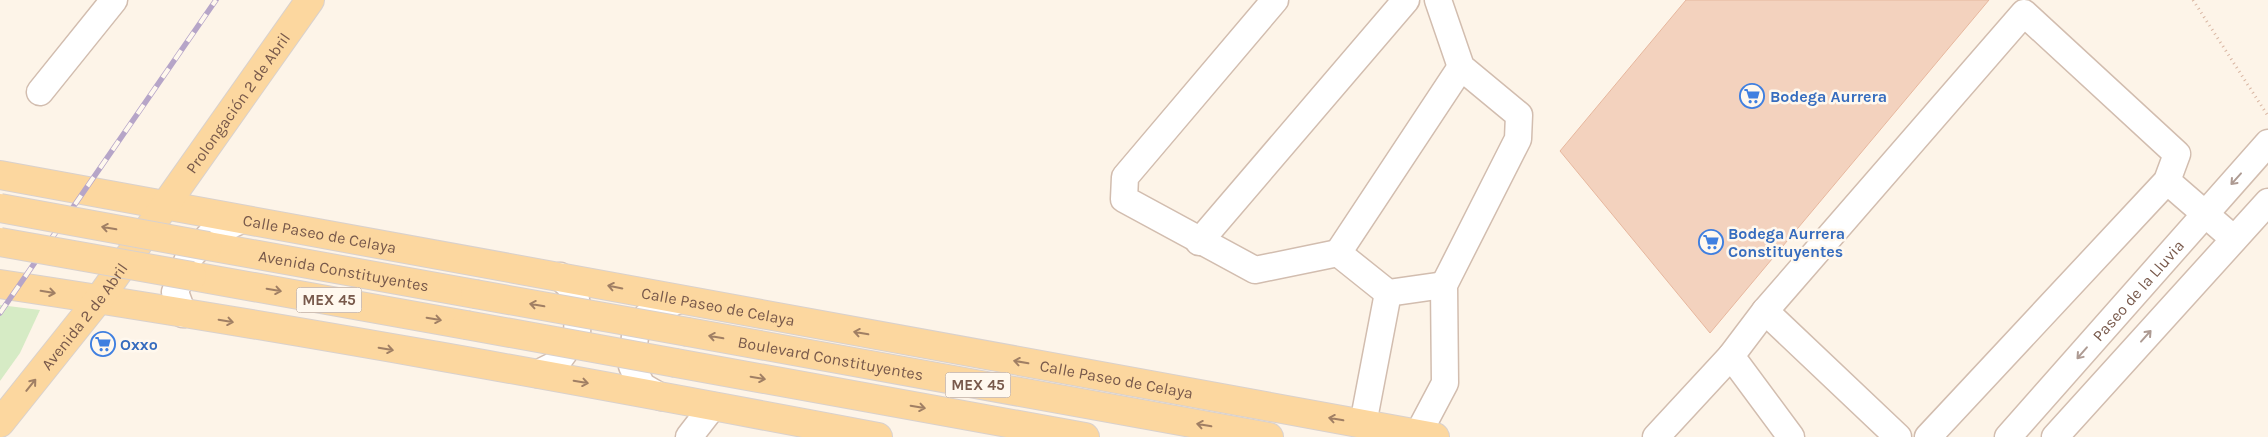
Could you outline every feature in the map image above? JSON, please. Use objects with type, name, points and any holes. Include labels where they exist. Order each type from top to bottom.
[{"type":"main road","name":"Prolongación 2 de Abril","points":[[166,206],[310,0]]},
{"type":"main road","name":"Calle Paseo de Celaya","points":[[9,177],[1426,435]]},
{"type":"main road","points":[[0,207],[9,177]]},
{"type":"main road","name":"Avenida 2 de Abril","points":[[0,422],[99,300],[166,206]]},
{"type":"main road","name":"Avenida Constituyentes","points":[[0,207],[688,332]]},
{"type":"main road","name":"Avenida Constituyentes","points":[[0,242],[676,363]]},
{"type":"main road","points":[[0,284],[537,374],[878,437]]},
{"type":"main road","name":"Boulevard Constituyentes","points":[[688,332],[1269,437]]},
{"type":"main road","name":"Boulevard Constituyentes","points":[[676,363],[1085,437]]},
{"type":"street","points":[[40,92],[114,0]]},
{"type":"street","points":[[1275,0],[1125,177],[1124,199],[1199,242],[1255,270],[1338,253],[1460,67]]},
{"type":"street","points":[[1199,242],[1406,0]]},
{"type":"street","points":[[1426,435],[1445,383],[1444,285],[1518,139],[1519,115],[1460,67],[1438,0]]},
{"type":"street","points":[[1656,437],[1731,356],[1765,311],[2024,13],[2177,154],[2166,181],[1928,437]]},
{"type":"street","name":"Paseo de la Lluvia","points":[[2008,437],[2268,143]]},
{"type":"street","points":[[2166,181],[2234,239]]},
{"type":"street","points":[[2055,437],[2268,202]]},
{"type":"street","points":[[183,314],[175,292],[188,259],[210,234],[241,220]]},
{"type":"street","points":[[1338,253],[1388,293],[1444,285]]},
{"type":"street","points":[[537,374],[555,365],[577,334],[578,309],[574,292],[560,276]]},
{"type":"street","points":[[1363,424],[1388,293]]},
{"type":"street","points":[[661,397],[642,386],[632,366],[635,336],[647,316],[678,300]]},
{"type":"street","points":[[1765,311],[1898,437]]},
{"type":"street","points":[[1731,356],[1791,437]]},
{"type":"street","points":[[689,437],[713,406]]},
{"type":"path","points":[[2193,0],[2268,116]]},
{"type":"green space","points":[[0,305],[40,310],[20,353],[0,381]]},
{"type":"building","name":"Bodega Aurrera Constituyentes","points":[[1686,0],[1989,0],[1710,333],[1560,151]]},
{"type":"railway","points":[[0,313],[216,0]]},
{"type":"place","name":"Bodega Aurrera","points":[[1752,96]]},
{"type":"place","name":"Bodega Aurrera Constituyentes","points":[[1711,242]]},
{"type":"place","name":"Oxxo","points":[[103,344]]}]
